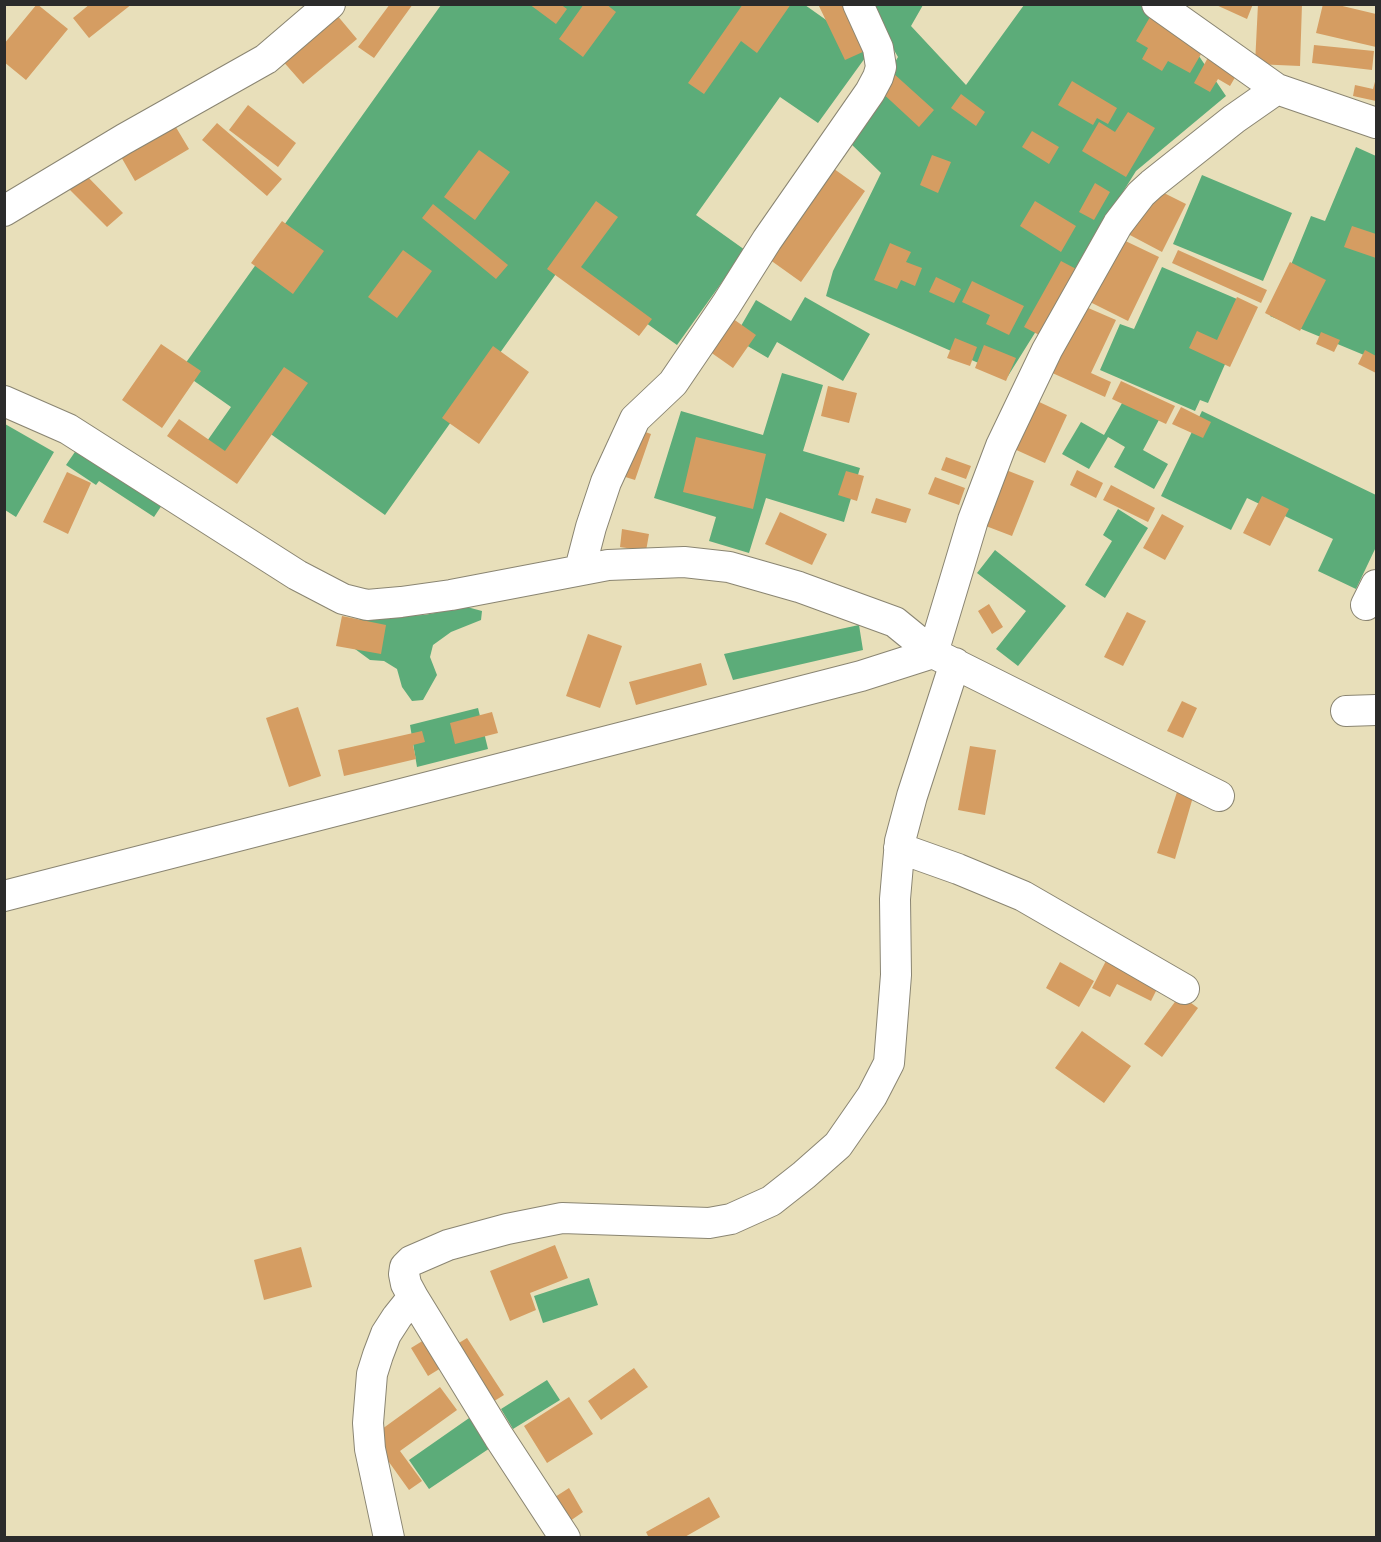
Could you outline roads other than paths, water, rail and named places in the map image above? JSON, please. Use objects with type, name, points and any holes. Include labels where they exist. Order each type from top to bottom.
[{"type":"lane","points":[[4,211],[266,58],[330,4]]},
{"type":"lane","points":[[580,569],[606,482],[635,419],[673,383],[878,77],[881,67],[878,48],[858,4]]},
{"type":"lane","points":[[1157,4],[1277,89],[1377,123]]},
{"type":"lane","points":[[565,1538],[499,1437],[413,1297],[406,1284],[405,1267],[448,1245],[507,1228],[562,1218],[709,1223],[731,1219],[771,1201],[838,1145],[873,1096],[889,1063],[896,975],[895,899],[899,849],[944,658],[973,520],[1001,446],[1047,351],[1118,224],[1152,184],[1234,119],[1277,89]]},
{"type":"lane","points":[[4,401],[68,429],[297,575],[343,599],[367,605],[401,603],[608,565],[684,562],[729,567],[799,587],[895,622],[944,658],[1219,796]]},
{"type":"lane","points":[[4,896],[861,676],[944,658]]},
{"type":"lane","points":[[1346,711],[1377,710]]},
{"type":"lane","points":[[899,849],[958,869],[1023,896],[1184,988]]},
{"type":"lane","points":[[389,1538],[368,1435],[372,1374],[386,1334],[413,1297]]}]
